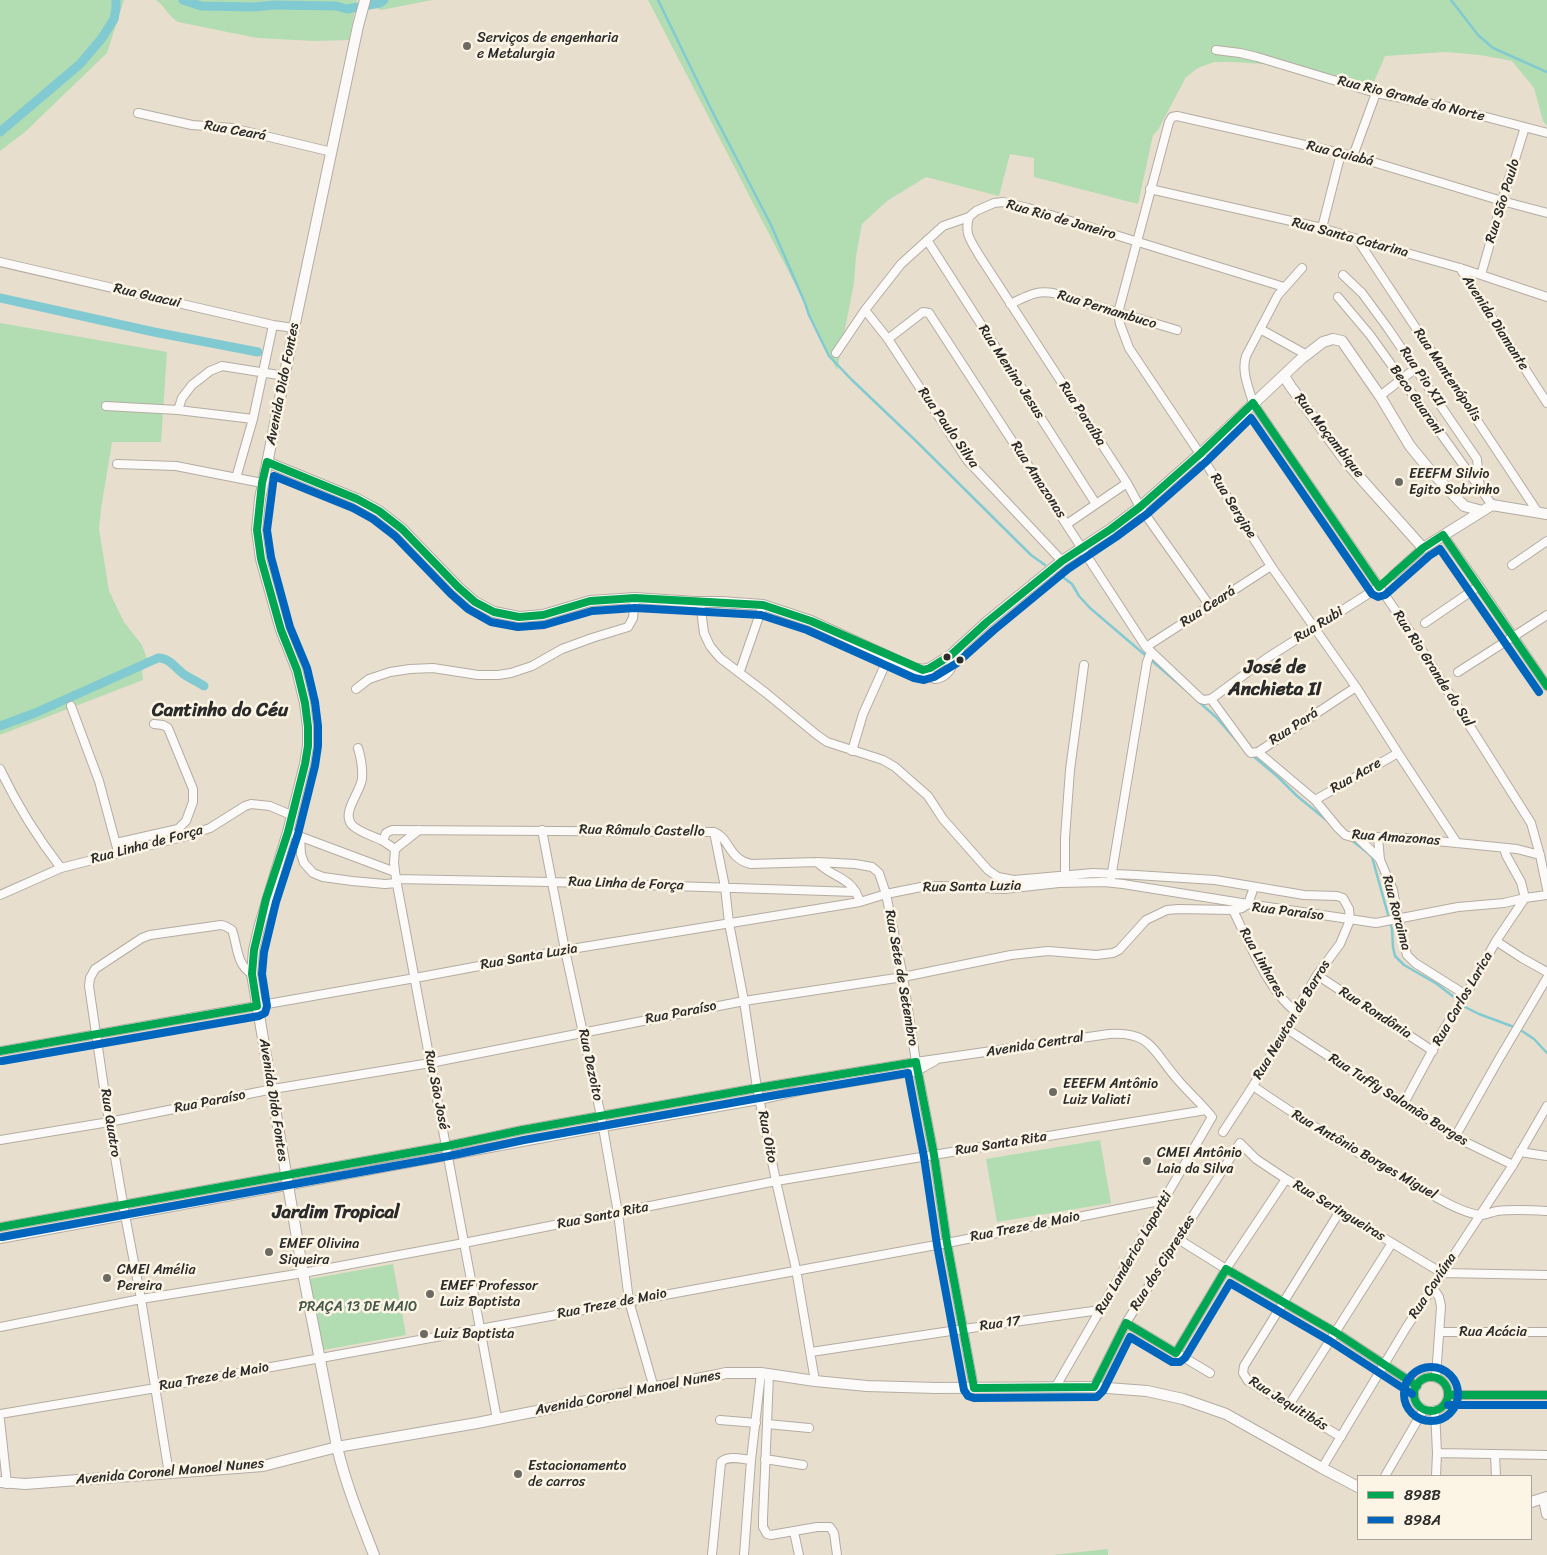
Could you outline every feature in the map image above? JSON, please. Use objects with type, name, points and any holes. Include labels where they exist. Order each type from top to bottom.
[{"type":"street","name":"Avenida Dido Fontes","points":[[365,0],[262,483],[257,530],[261,559],[282,630],[297,670],[308,727],[305,764],[288,832],[259,928],[254,950],[252,974],[303,1273],[337,1447],[350,1496],[374,1555]]},
{"type":"street","name":"Rua Rio Grande do Norte","points":[[1216,50],[1257,57],[1376,93],[1448,106],[1547,134]]},
{"type":"street","points":[[1353,156],[1376,93]]},
{"type":"street","name":"Rua Ceará","points":[[138,113],[192,125],[232,128],[332,152]]},
{"type":"street","name":"Rua Cuiabá","points":[[1150,189],[1169,122],[1172,117],[1177,116],[1353,156],[1547,213]]},
{"type":"street","name":"Rua São Paulo","points":[[1481,275],[1525,127]]},
{"type":"street","points":[[1322,228],[1341,154]]},
{"type":"street","points":[[1118,313],[1138,242],[1150,189]]},
{"type":"street","name":"Rua Santa Catarina","points":[[1150,189],[1322,228],[1357,240],[1460,268],[1547,297]]},
{"type":"street","name":"Rua Rio de Janeiro","points":[[836,353],[865,310],[901,264],[927,240],[943,226],[968,217],[976,211],[1004,202],[1284,287]]},
{"type":"street","name":"Rua Paraíba","points":[[968,217],[966,226],[968,235],[1010,304],[1127,483],[1140,507],[1210,606]]},
{"type":"street","name":"Rua Menino Jesus","points":[[927,240],[1096,504]]},
{"type":"street","name":"Rua Mantenópolis","points":[[1357,240],[1542,512]]},
{"type":"street","name":"Rua Guacui","points":[[0,262],[273,326],[294,328]]},
{"type":"street","name":"Rua Rio Grande do Sul","points":[[1302,268],[1278,295],[1244,363],[1244,370],[1253,403],[1411,633],[1531,822],[1547,889]]},
{"type":"street","name":"Avenida Diamante","points":[[1460,268],[1547,403]]},
{"type":"street","name":"Rua Pio XII","points":[[1343,276],[1362,293],[1416,368],[1477,459],[1480,489]]},
{"type":"street","name":"Rua Pernambuco","points":[[1010,304],[1035,293],[1053,293],[1177,330]]},
{"type":"street","name":"Beco Guarani","points":[[1338,297],[1370,335],[1492,505]]},
{"type":"street","name":"Rua Paulo Silva","points":[[865,310],[888,339],[967,460],[1062,561]]},
{"type":"street","name":"Rua Amazonas","points":[[888,339],[923,312],[929,313],[1083,548],[1148,654],[1200,699],[1211,699],[1249,751],[1252,753],[1258,752],[1315,800],[1345,835],[1358,838],[1405,838],[1517,849],[1540,855]]},
{"type":"street","name":"Rua Sergipe","points":[[1118,313],[1129,348],[1200,454],[1271,566],[1356,687],[1457,843]]},
{"type":"street","points":[[236,478],[253,419],[273,326]]},
{"type":"street","points":[[1260,328],[1307,355]]},
{"type":"street","points":[[267,462],[357,499],[378,511],[402,529],[475,602],[494,612],[519,617],[543,615],[590,601],[635,598],[763,605],[811,622],[934,678],[948,672],[960,646],[987,622],[1062,561],[1111,530],[1140,507],[1200,454],[1253,403],[1323,342],[1333,339],[1342,341],[1380,396],[1410,446],[1464,506],[1482,512]]},
{"type":"street","points":[[178,410],[182,398],[192,385],[210,371],[222,366],[285,376]]},
{"type":"street","points":[[1380,396],[1416,368]]},
{"type":"street","name":"Rua Moçambique","points":[[1284,376],[1347,463],[1423,548]]},
{"type":"street","points":[[106,406],[178,410],[253,419]]},
{"type":"street","points":[[117,464],[176,466],[262,483]]},
{"type":"street","points":[[1067,524],[1127,483]]},
{"type":"street","points":[[1393,575],[1423,548],[1492,505],[1542,512]]},
{"type":"street","points":[[1463,522],[1464,506]]},
{"type":"street","points":[[1443,535],[1547,686]]},
{"type":"street","points":[[1512,565],[1547,541]]},
{"type":"street","name":"Rua Ceará","points":[[1148,654],[1210,606],[1271,566]]},
{"type":"street","points":[[1425,623],[1479,586]]},
{"type":"street","name":"Rua Rubi","points":[[1211,699],[1268,658],[1379,587]]},
{"type":"street","points":[[356,689],[369,679],[390,672],[410,669],[433,668],[478,675],[498,675],[532,666],[562,650],[628,627],[633,618],[635,598]]},
{"type":"street","points":[[700,602],[704,633],[710,646],[720,658],[827,742],[883,760],[908,777],[928,796],[943,818],[988,870],[998,877],[1014,880],[1066,875],[1111,874],[1215,880],[1304,895],[1337,896],[1342,898],[1348,905],[1350,920]]},
{"type":"street","points":[[740,672],[763,605]]},
{"type":"street","points":[[1458,672],[1547,615]]},
{"type":"street","points":[[1110,883],[1148,654]]},
{"type":"street","points":[[852,751],[864,714],[889,656]]},
{"type":"street","points":[[1066,875],[1065,838],[1070,770],[1084,665]]},
{"type":"street","name":"Rua Pará","points":[[1258,752],[1356,687]]},
{"type":"street","points":[[70,706],[99,781],[118,852]]},
{"type":"street","points":[[116,843],[178,829],[186,821],[193,802],[193,789],[168,728],[164,725],[154,724]]},
{"type":"street","points":[[358,748],[362,765],[362,779],[350,807],[349,820],[353,826],[384,841],[395,849],[419,830]]},
{"type":"street","name":"Rua Acre","points":[[1315,800],[1398,753]]},
{"type":"street","points":[[0,769],[16,804],[61,868]]},
{"type":"street","name":"Rua Linha de Força","points":[[0,896],[61,868],[190,835],[210,828],[251,804],[270,806],[292,816]]},
{"type":"street","name":"Rua Rômulo Castello","points":[[384,841],[386,833],[392,830],[714,832],[721,837],[742,862],[751,864],[818,862],[855,864],[872,868],[879,873],[886,894]]},
{"type":"street","name":"Rua Dezoito","points":[[542,830],[565,950],[601,1116],[618,1213],[629,1301],[654,1388]]},
{"type":"street","name":"Rua Linha de Força","points":[[288,832],[396,878],[856,892]]},
{"type":"street","name":"Rua Oito","points":[[714,832],[744,1001],[759,1100],[796,1270],[815,1381]]},
{"type":"street","points":[[300,837],[301,854],[304,863],[314,873],[323,877],[385,884],[396,878]]},
{"type":"street","name":"Rua Roraima","points":[[1378,837],[1380,860],[1393,890],[1396,919],[1407,955],[1411,960],[1466,995]]},
{"type":"street","name":"Rua Roraima","points":[[1358,838],[1380,860]]},
{"type":"street","points":[[1504,848],[1521,882],[1525,898]]},
{"type":"street","name":"Rua São José","points":[[395,849],[396,878],[497,1419]]},
{"type":"street","points":[[818,862],[828,872],[850,884],[860,902]]},
{"type":"street","name":"Rua Santa Luzia","points":[[0,1051],[565,950],[860,902],[886,894],[922,887],[1004,889],[1059,883],[1110,883],[1248,904]]},
{"type":"street","points":[[1248,904],[1254,887]]},
{"type":"street","name":"Rua Sete de Setembro","points":[[886,894],[903,977],[917,1071],[934,1155],[947,1243],[974,1388]]},
{"type":"street","name":"Rua Paraíso","points":[[0,1140],[109,1122],[273,1089],[430,1063],[744,1001],[903,977],[1030,952],[1048,951],[1096,955],[1113,953],[1119,950],[1146,920],[1167,910],[1233,910],[1248,904],[1376,923],[1458,907],[1504,903],[1547,895]]},
{"type":"street","name":"Rua Carlos Larica","points":[[1404,1103],[1444,1029],[1466,995],[1496,941],[1525,898]]},
{"type":"street","name":"Rua Linhares","points":[[1233,910],[1274,988],[1285,1003],[1295,1011]]},
{"type":"street","name":"Rua Newton de Barros","points":[[1223,1132],[1253,1086],[1317,975],[1340,944],[1350,920]]},
{"type":"street","name":"Rua Quatro","points":[[169,1474],[141,1299],[109,1122],[89,986],[90,978],[92,973],[146,936],[225,926],[232,930],[243,967],[252,974]]},
{"type":"street","points":[[1496,941],[1547,972]]},
{"type":"street","name":"Rua Rondônia","points":[[1317,975],[1433,1051]]},
{"type":"street","points":[[1455,1138],[1547,978]]},
{"type":"street","name":"Rua Tuffy Salomão Borges","points":[[1287,1029],[1404,1103],[1455,1138],[1513,1164]]},
{"type":"street","name":"Avenida Central","points":[[0,1227],[757,1088],[916,1062],[1109,1034],[1131,1034],[1147,1041],[1176,1078],[1206,1110]]},
{"type":"street","name":"Avenida Central","points":[[0,1239],[603,1127],[759,1100],[803,1090],[917,1071],[939,1059]]},
{"type":"street","name":"Rua Antônio Borges Miguel","points":[[1253,1086],[1304,1121],[1390,1171],[1446,1202],[1480,1215]]},
{"type":"street","name":"Rua Caviúna","points":[[1322,1468],[1406,1328],[1513,1164],[1547,1106]]},
{"type":"street","name":"Rua Landerico Laportti","points":[[1055,1388],[1212,1117],[1206,1110]]},
{"type":"street","name":"Rua Santa Rita","points":[[0,1326],[141,1299],[303,1273],[464,1243],[776,1181],[1206,1110]]},
{"type":"street","name":"Rua Seringueiras","points":[[1240,1144],[1256,1159],[1286,1179],[1442,1273]]},
{"type":"street","name":"Rua dos Ciprestes","points":[[1094,1387],[1126,1323],[1240,1144]]},
{"type":"street","points":[[1520,1152],[1547,1156]]},
{"type":"street","points":[[1176,1353],[1226,1269],[1286,1179]]},
{"type":"street","name":"Rua Treze de Maio","points":[[0,1414],[156,1388],[480,1329],[947,1243],[1164,1200]]},
{"type":"street","points":[[1285,1302],[1340,1211]]},
{"type":"street","points":[[1480,1215],[1498,1211],[1547,1211]]},
{"type":"street","points":[[1178,1239],[1335,1332],[1416,1386]]},
{"type":"street","points":[[1290,1405],[1392,1244]]},
{"type":"street","points":[[1442,1273],[1547,1275]]},
{"type":"street","points":[[1433,1288],[1439,1297],[1441,1306],[1436,1377]]},
{"type":"street","name":"Rua Jequitibás","points":[[1285,1302],[1244,1366],[1243,1374],[1248,1381],[1341,1438]]},
{"type":"street","name":"Rua 17","points":[[811,1352],[1100,1310]]},
{"type":"street","points":[[1126,1323],[1210,1373]]},
{"type":"street","name":"Rua Acácia","points":[[1440,1332],[1547,1332]]},
{"type":"street","name":"Avenida Coronel Manoel Nunes","points":[[4,1483],[25,1484],[263,1466],[337,1447],[497,1419],[726,1374],[765,1374],[867,1386],[936,1388],[1094,1387],[1147,1391],[1212,1408],[1247,1425],[1357,1486]]},
{"type":"street","points":[[744,1555],[751,1460],[765,1374]]},
{"type":"street","points":[[765,1374],[767,1424],[763,1527],[767,1534],[771,1535],[817,1527],[830,1527],[834,1534],[837,1555]]},
{"type":"street","points":[[1436,1377],[1445,1384],[1448,1395],[1444,1404],[1435,1410],[1424,1409],[1417,1402],[1415,1396],[1416,1386],[1425,1378],[1436,1377]]},
{"type":"street","points":[[1448,1395],[1547,1395]]},
{"type":"street","points":[[1386,1475],[1424,1409]]},
{"type":"street","points":[[1435,1410],[1436,1475]]},
{"type":"street","points":[[0,1420],[4,1483]]},
{"type":"street","points":[[720,1420],[756,1423]]},
{"type":"street","points":[[767,1424],[809,1428]]},
{"type":"street","points":[[1437,1453],[1547,1455]]},
{"type":"street","points":[[1495,1455],[1496,1475]]},
{"type":"street","points":[[712,1555],[720,1462],[728,1458],[751,1460]]},
{"type":"street","points":[[765,1460],[803,1465]]},
{"type":"street","points":[[1532,1502],[1546,1498],[1547,1514]]},
{"type":"street","points":[[794,1532],[799,1555]]},
{"type":"green space","points":[[0,0],[124,0],[107,53],[25,132],[0,151]]},
{"type":"green space","points":[[156,0],[357,0],[349,40],[315,41],[257,38],[178,22]]},
{"type":"green space","points":[[379,0],[432,0],[381,10],[377,8]]},
{"type":"green space","points":[[648,0],[1547,0],[1547,126],[1543,121],[1534,88],[1512,61],[1480,55],[1446,52],[1385,56],[1370,91],[1263,64],[1214,62],[1198,68],[1186,77],[1158,130],[1153,135],[1138,204],[1034,177],[1034,158],[1010,154],[999,196],[926,177],[887,201],[862,224],[856,256],[854,283],[837,370],[797,288]]},
{"type":"green space","points":[[0,323],[167,352],[161,442],[112,442],[99,529],[109,591],[124,622],[142,645],[147,659],[142,672],[143,680],[0,735]]},
{"type":"green space","points":[[1100,1140],[1111,1203],[997,1222],[986,1159]]},
{"type":"green space","name":"PRAÇA 13 DE MAIO","points":[[393,1264],[406,1335],[323,1350],[310,1279]]},
{"type":"green space","points":[[1108,1549],[1108,1555],[1052,1555]]},
{"type":"waterway","points":[[0,132],[80,64],[102,38],[114,19],[116,0]]},
{"type":"waterway","points":[[183,0],[201,6],[336,6],[347,9],[380,3],[384,0]]},
{"type":"waterway","points":[[658,0],[710,107],[771,225],[809,315],[829,356],[1031,555],[1045,565]]},
{"type":"waterway","points":[[1451,0],[1478,35],[1493,48],[1547,72]]},
{"type":"waterway","points":[[0,298],[154,332],[258,352]]},
{"type":"waterway","points":[[1056,572],[1072,584],[1079,596],[1090,608],[1193,696]]},
{"type":"waterway","points":[[0,726],[35,713],[158,658],[166,660],[185,675],[204,686]]},
{"type":"waterway","points":[[1199,702],[1216,717],[1242,747]]},
{"type":"waterway","points":[[1252,755],[1330,823]]},
{"type":"waterway","points":[[1350,839],[1372,857],[1392,929],[1395,956],[1404,965],[1437,984],[1459,1001]]},
{"type":"waterway","points":[[1465,1007],[1514,1027]]},
{"type":"waterway","points":[[1519,1029],[1534,1039],[1547,1053]]},
{"type":"transit line","name":"898B","points":[[0,1051],[257,1006],[252,974],[254,950],[266,899],[288,832],[308,746],[305,703],[297,670],[281,630],[261,559],[257,530],[262,483],[267,462],[357,499],[379,511],[402,529],[475,602],[494,612],[519,617],[543,615],[590,601],[635,598],[763,605],[811,621],[923,670],[930,668],[951,655],[987,622],[1062,561],[1111,529],[1140,507],[1200,454],[1253,403],[1379,587],[1423,548],[1443,535],[1547,686]]},
{"type":"transit line","name":"898A","points":[[2,1061],[259,1016],[265,1013],[267,1006],[262,974],[264,952],[276,902],[298,834],[315,766],[318,746],[315,702],[307,668],[290,627],[271,557],[267,530],[274,476],[353,508],[373,519],[395,536],[468,609],[491,622],[518,627],[544,625],[592,611],[635,608],[761,615],[807,630],[914,678],[924,680],[934,677],[957,663],[1068,569],[1147,514],[1207,461],[1251,418],[1372,594],[1378,597],[1385,595],[1429,556],[1440,549],[1539,692]]},
{"type":"transit line","name":"898B","points":[[0,1227],[447,1146],[522,1130],[916,1062],[974,1388],[1094,1387],[1126,1323],[1176,1353],[1226,1269],[1335,1332],[1417,1386]]},
{"type":"transit line","name":"898A","points":[[2,1237],[449,1156],[524,1140],[908,1073],[924,1157],[937,1245],[964,1390],[968,1396],[974,1398],[1097,1397],[1103,1391],[1130,1337],[1172,1362],[1180,1362],[1185,1358],[1230,1283],[1330,1341],[1412,1394]]},
{"type":"transit line","name":"898A","points":[[1431,1367],[1441,1369],[1450,1375],[1456,1384],[1458,1394],[1456,1404],[1450,1413],[1441,1419],[1431,1421],[1421,1419],[1412,1413],[1406,1404],[1404,1394],[1406,1384],[1412,1375],[1421,1369],[1431,1367]]},
{"type":"transit line","name":"898B","points":[[1431,1377],[1443,1382],[1448,1394],[1443,1406],[1431,1411],[1419,1406],[1414,1394],[1419,1382],[1431,1377]]},
{"type":"transit line","name":"898B","points":[[1448,1395],[1547,1395]]},
{"type":"transit line","name":"898A","points":[[1448,1405],[1547,1405]]},
{"type":"place","name":"Serviços de engenharia e Metalurgia","points":[[467,46]]},
{"type":"place","name":"EEEFM Silvio Egito Sobrinho","points":[[1399,482]]},
{"type":"place","name":"EEEFM Antônio Luiz Valiati","points":[[1053,1092]]},
{"type":"place","name":"CMEI Antônio Laia da Silva","points":[[1147,1161]]},
{"type":"place","name":"EMEF Olivina Siqueira","points":[[269,1252]]},
{"type":"place","name":"CMEI Amélia Pereira","points":[[107,1278]]},
{"type":"place","name":"EMEF Professor Luiz Baptista","points":[[430,1294]]},
{"type":"place","name":"Luiz Baptista","points":[[424,1334]]},
{"type":"place","name":"Estacionamento de carros","points":[[518,1474]]},
{"type":"district","name":"José de Anchieta II","points":[[1275,679]]},
{"type":"district","name":"Cantinho do Céu","points":[[220,711]]},
{"type":"district","name":"Jardim Tropical","points":[[336,1213]]}]
